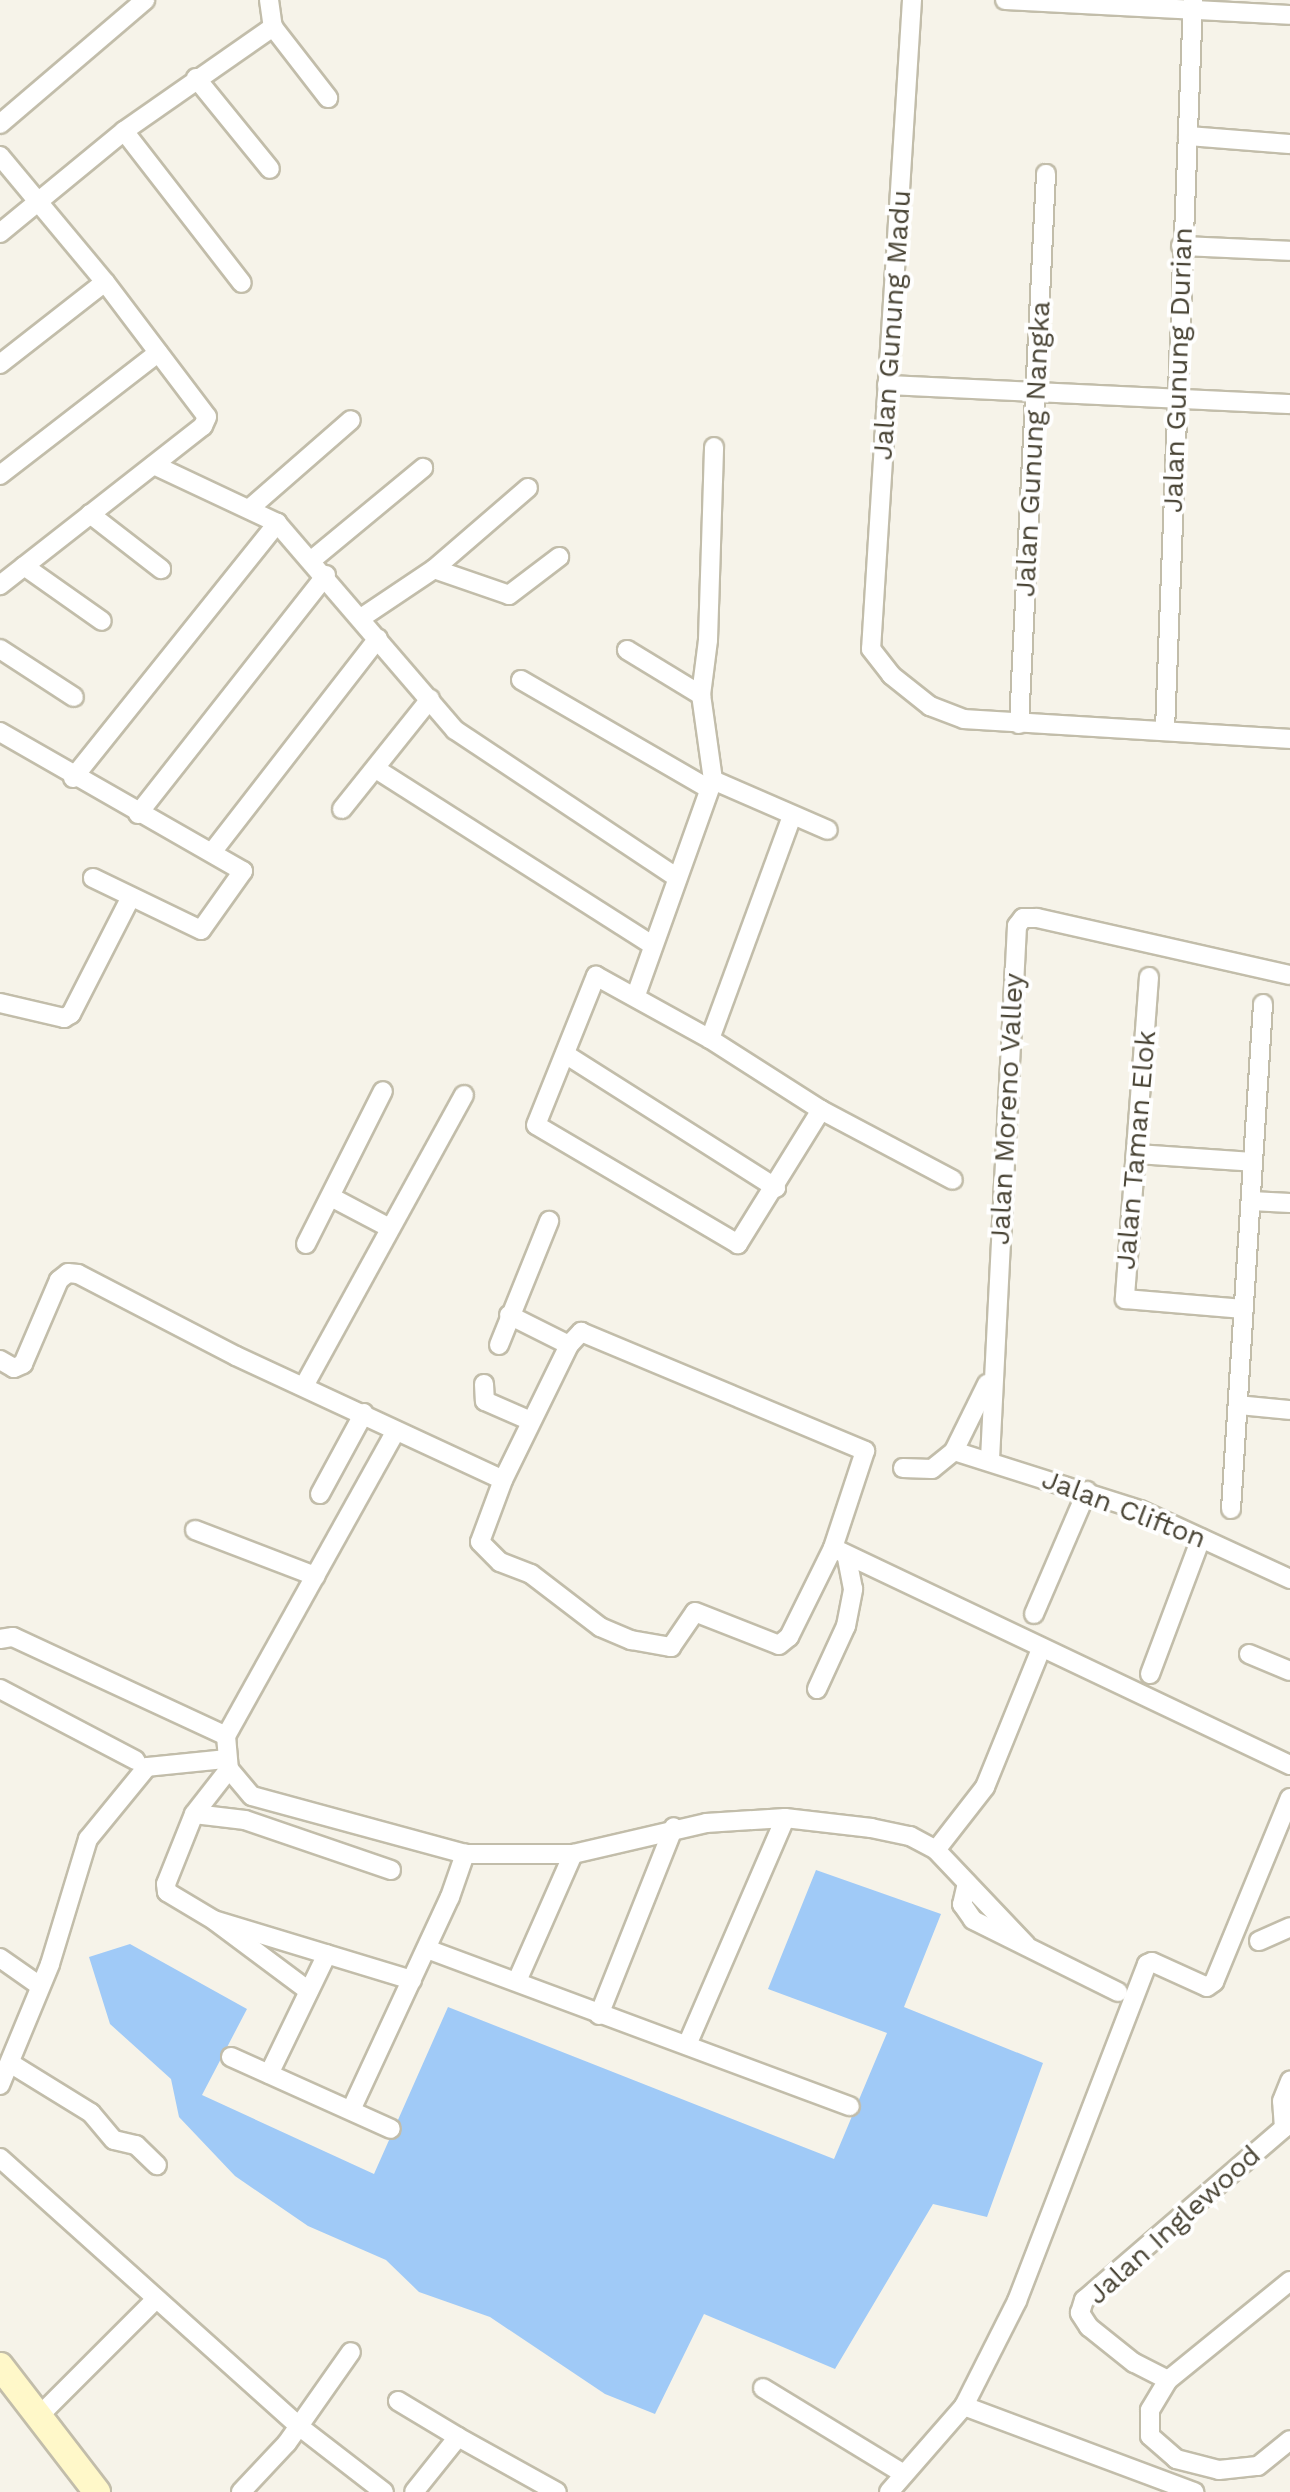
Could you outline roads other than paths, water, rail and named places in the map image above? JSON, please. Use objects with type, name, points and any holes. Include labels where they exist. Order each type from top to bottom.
[{"type":"street","points":[[0,124],[145,0]]},
{"type":"street","points":[[269,0],[273,27],[328,98]]},
{"type":"street","name":"Jalan Gunung Madu","points":[[912,0],[871,649],[891,675],[930,706],[964,719],[1019,724]]},
{"type":"street","points":[[1005,0],[1193,5],[1290,15]]},
{"type":"street","name":"Jalan Gunung Durian","points":[[1165,730],[1181,246],[1193,5]]},
{"type":"street","points":[[0,233],[124,131],[273,27]]},
{"type":"street","points":[[196,78],[270,169]]},
{"type":"street","points":[[124,131],[242,283]]},
{"type":"street","points":[[1188,136],[1290,144]]},
{"type":"street","points":[[0,156],[105,282],[207,417],[203,426],[0,585]]},
{"type":"street","name":"Jalan Gunung Nangka","points":[[1019,724],[1046,174]]},
{"type":"street","points":[[1181,246],[1290,251]]},
{"type":"street","points":[[0,364],[105,282]]},
{"type":"street","points":[[0,475],[158,353]]},
{"type":"street","points":[[887,385],[1290,404]]},
{"type":"street","points":[[249,509],[351,420]]},
{"type":"street","points":[[636,995],[711,784],[701,695],[708,640],[714,447]]},
{"type":"street","points":[[154,465],[277,523],[313,559],[455,730],[676,877]]},
{"type":"street","points":[[313,559],[423,468]]},
{"type":"street","points":[[361,618],[434,569],[528,488]]},
{"type":"street","points":[[90,514],[161,569]]},
{"type":"street","points":[[73,778],[277,523]]},
{"type":"street","points":[[434,569],[509,595],[559,557]]},
{"type":"street","points":[[24,566],[102,621]]},
{"type":"street","points":[[138,814],[326,575]]},
{"type":"street","points":[[213,851],[378,638]]},
{"type":"street","points":[[0,649],[74,697]]},
{"type":"street","points":[[627,650],[701,695]]},
{"type":"street","points":[[521,680],[711,784],[828,830]]},
{"type":"street","points":[[342,809],[430,699]]},
{"type":"street","points":[[1019,724],[1290,739]]},
{"type":"street","points":[[0,732],[73,778],[213,851],[243,871],[201,930],[93,878]]},
{"type":"street","points":[[376,769],[652,945]]},
{"type":"street","points":[[710,1039],[792,816]]},
{"type":"street","points":[[0,1003],[64,1018],[71,1014],[131,897]]},
{"type":"street","name":"Jalan Moreno Valley","points":[[990,1459],[991,1377],[1017,926],[1029,917],[1290,975]]},
{"type":"street","points":[[821,1110],[745,1239],[731,1244],[536,1125],[596,976],[636,995],[710,1039],[821,1110],[953,1180]]},
{"type":"street","name":"Jalan Taman Elok","points":[[1149,977],[1125,1299],[1244,1309]]},
{"type":"street","points":[[1231,1509],[1263,1004]]},
{"type":"street","points":[[565,1054],[776,1188]]},
{"type":"street","points":[[306,1244],[383,1091]]},
{"type":"street","points":[[304,1386],[388,1227],[464,1095]]},
{"type":"street","points":[[1137,1154],[1253,1162]]},
{"type":"street","points":[[331,1197],[388,1227]]},
{"type":"street","points":[[1251,1201],[1290,1203]]},
{"type":"street","points":[[499,1345],[549,1221]]},
{"type":"street","points":[[0,1360],[14,1368],[23,1364],[59,1280],[78,1274],[364,1413],[395,1432],[503,1480]]},
{"type":"street","points":[[509,1315],[569,1345]]},
{"type":"street","points":[[581,1332],[865,1451],[840,1552],[789,1637],[779,1645],[695,1612],[671,1647],[631,1640],[600,1627],[531,1574],[500,1562],[480,1542],[503,1480],[531,1421],[569,1345],[581,1332]]},
{"type":"street","name":"Jalan Moreno Valley","points":[[954,1451],[991,1377]]},
{"type":"street","points":[[484,1384],[485,1401],[531,1421]]},
{"type":"street","points":[[1238,1405],[1290,1410]]},
{"type":"street","points":[[320,1494],[364,1413]]},
{"type":"street","points":[[309,1991],[214,1920],[167,1892],[166,1884],[194,1814],[227,1764],[226,1736],[395,1432]]},
{"type":"street","points":[[903,1468],[932,1469],[954,1451]]},
{"type":"street","name":"Jalan Clifton","points":[[954,1451],[990,1459],[1087,1491],[1290,1579]]},
{"type":"street","points":[[1034,1614],[1087,1491]]},
{"type":"street","points":[[195,1530],[315,1576]]},
{"type":"street","points":[[1150,1674],[1201,1538]]},
{"type":"street","points":[[840,1552],[1290,1765]]},
{"type":"street","points":[[817,1689],[851,1608],[840,1552]]},
{"type":"street","points":[[0,1639],[13,1637],[226,1736]]},
{"type":"street","points":[[936,1850],[985,1787],[1041,1649]]},
{"type":"street","points":[[1249,1654],[1290,1671]]},
{"type":"street","points":[[0,1689],[135,1760]]},
{"type":"street","points":[[227,1764],[252,1796],[465,1854],[573,1854],[674,1827],[785,1818],[884,1830],[936,1850],[967,1883],[964,1913],[1118,1992]]},
{"type":"street","points":[[0,2085],[40,1986],[88,1839],[147,1767],[227,1764]]},
{"type":"street","points":[[245,1820],[252,1796]]},
{"type":"street","points":[[889,2492],[964,2406],[1017,2301],[1147,1964],[1152,1962],[1207,1987],[1214,1982],[1290,1798]]},
{"type":"street","points":[[194,1814],[245,1820],[391,1870]]},
{"type":"street","points":[[687,2045],[785,1818]]},
{"type":"street","points":[[599,2015],[674,1827]]},
{"type":"street","points":[[351,2110],[427,1949],[465,1854]]},
{"type":"street","points":[[517,1981],[573,1854]]},
{"type":"street","points":[[214,1920],[412,1980]]},
{"type":"street","points":[[1259,1941],[1290,1927]]},
{"type":"street","points":[[427,1949],[850,2106]]},
{"type":"street","points":[[269,2074],[327,1954]]},
{"type":"street","points":[[0,1958],[40,1986]]},
{"type":"street","points":[[231,2057],[391,2129]]},
{"type":"street","points":[[10,2063],[91,2113],[114,2140],[136,2145],[157,2165]]},
{"type":"street","name":"Jalan Inglewood","points":[[1168,2380],[1134,2363],[1089,2327],[1080,2313],[1084,2300],[1287,2125],[1282,2101],[1290,2081]]},
{"type":"street","points":[[0,2158],[296,2424],[384,2492]]},
{"type":"street","points":[[1290,2281],[1168,2380],[1150,2410],[1150,2436],[1176,2459],[1219,2470],[1246,2470],[1290,2440]]},
{"type":"street","points":[[39,2416],[156,2299]]},
{"type":"street","points":[[241,2492],[287,2443],[296,2424],[351,2352]]},
{"type":"street","points":[[0,2366],[97,2492]]},
{"type":"street","points":[[763,2388],[904,2474]]},
{"type":"street","points":[[398,2401],[557,2492]]},
{"type":"street","points":[[964,2406],[1194,2492]]},
{"type":"street","points":[[414,2492],[458,2437]]},
{"type":"water","points":[[816,1870],[941,1914],[904,2007],[1043,2063],[987,2217],[933,2204],[835,2369],[704,2314],[655,2414],[605,2394],[490,2317],[419,2292],[386,2260],[308,2226],[235,2176],[179,2117],[171,2079],[110,2024],[89,1957],[130,1944],[247,2009],[202,2095],[374,2174],[448,2007],[834,2159],[887,2033],[768,1989]]}]
